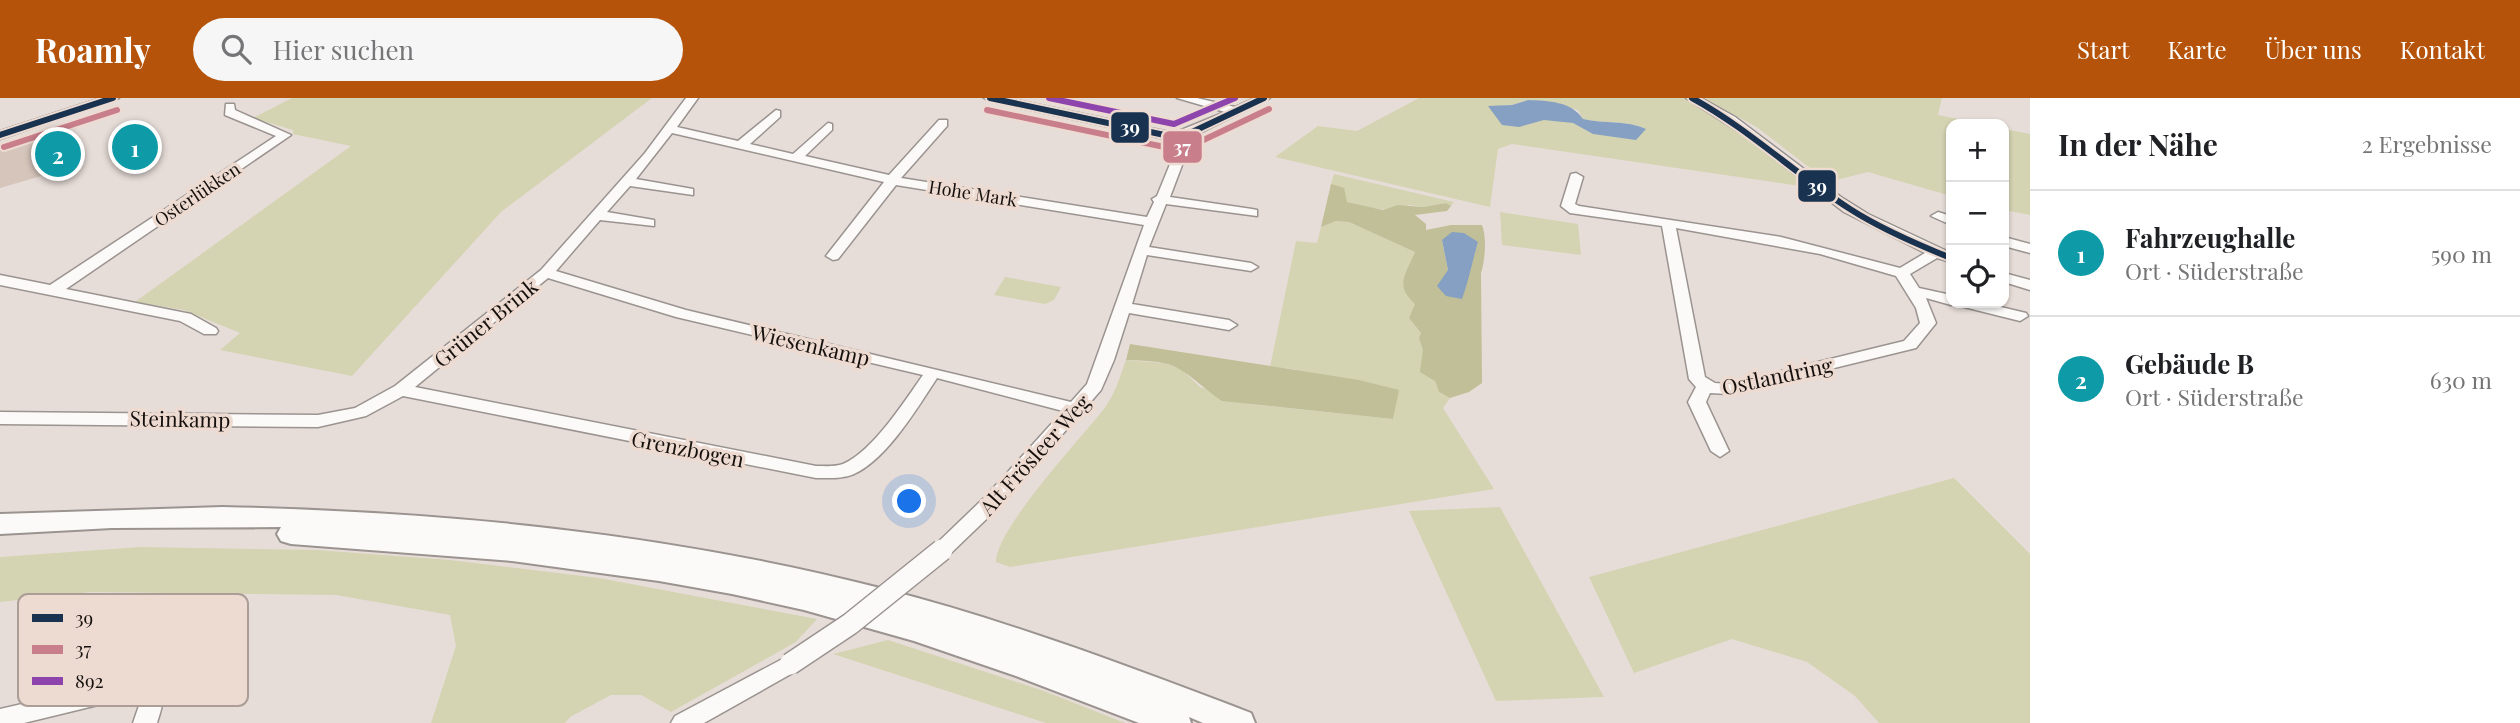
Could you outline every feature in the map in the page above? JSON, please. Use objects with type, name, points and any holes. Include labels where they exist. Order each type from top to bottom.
[{"type":"highway","points":[[0,524],[160,517],[371,519],[513,530],[655,549],[798,578],[970,625],[1081,660],[1239,723]]},
{"type":"highway","points":[[0,541],[146,534],[265,533],[476,545],[631,565],[781,595],[873,618],[999,657],[1175,723]]},
{"type":"street","points":[[0,135],[113,98]]},
{"type":"street","name":"Grüner Brink","points":[[360,412],[401,390],[546,273],[670,129],[692,98]]},
{"type":"street","points":[[990,98],[1174,137],[1190,133],[1264,98]]},
{"type":"street","points":[[1027,98],[1040,109]]},
{"type":"street","points":[[1183,98],[1236,111]]},
{"type":"street","points":[[1692,98],[1750,132],[1840,203],[1946,256]]},
{"type":"street","name":"Osterlükken","points":[[52,291],[285,135],[229,112],[230,106]]},
{"type":"street","points":[[741,145],[776,114]]},
{"type":"street","points":[[833,256],[873,208],[892,180],[943,123]]},
{"type":"street","points":[[796,158],[828,127]]},
{"type":"street","name":"Hohe Mark","points":[[670,129],[892,180],[1151,222]]},
{"type":"street","name":"Alt Frösleer Weg","points":[[683,723],[790,664],[850,624],[942,550],[993,501],[1077,409],[1095,386],[1107,360],[1140,250],[1159,199],[1181,152],[1180,144],[1174,137]]},
{"type":"street","points":[[1576,177],[1568,206],[1575,210],[1794,242],[1902,273],[1936,252]]},
{"type":"street","points":[[626,181],[688,192]]},
{"type":"street","points":[[1159,199],[1252,213]]},
{"type":"street","points":[[597,215],[649,223]]},
{"type":"street","name":"Ostlandring","points":[[1668,223],[1697,379],[1705,386],[1728,389],[1910,345],[1928,323],[1928,316],[1902,273]]},
{"type":"street","points":[[2009,243],[2030,249]]},
{"type":"street","points":[[1140,250],[1251,267]]},
{"type":"street","name":"Wiesenkamp","points":[[546,273],[682,314],[933,372],[1077,409]]},
{"type":"street","points":[[2009,279],[2030,285]]},
{"type":"street","points":[[0,280],[185,317],[210,331]]},
{"type":"street","points":[[1914,291],[1946,299]]},
{"type":"street","points":[[1121,307],[1229,325]]},
{"type":"street","points":[[1987,308],[2021,316]]},
{"type":"street","name":"Grenzbogen","points":[[401,390],[673,445],[816,472],[835,473],[850,469],[861,461],[882,439],[933,372]]},
{"type":"street","points":[[1705,386],[1697,402],[1720,451]]},
{"type":"street","name":"Steinkamp","points":[[0,418],[318,421],[360,412]]},
{"type":"street","points":[[0,719],[55,706]]},
{"type":"street","points":[[145,723],[150,706]]},
{"type":"green space","points":[[292,98],[652,98],[501,212],[352,376],[220,350],[240,333],[184,310],[135,302],[351,146],[293,134],[293,130],[253,118]]},
{"type":"green space","points":[[1419,98],[1686,98],[1746,133],[1814,188],[1512,144],[1498,149],[1490,207],[1275,157],[1318,126],[1357,131]],"holes":[[[1528,100],[1578,110],[1583,119],[1631,124],[1645,129],[1593,134],[1573,123],[1488,107],[1512,105]]]},
{"type":"green space","points":[[1704,98],[1942,98],[1938,115],[1958,119],[1946,119],[1946,195],[1868,172],[1828,182],[1758,128]]},
{"type":"green space","points":[[2009,130],[2030,134],[2030,215],[2009,211]]},
{"type":"green space","points":[[1334,174],[1454,202],[1451,206],[1446,203],[1423,207],[1409,205],[1389,210],[1372,208],[1347,202],[1331,184]]},
{"type":"green space","points":[[1331,184],[1344,188],[1347,202],[1383,210],[1398,205],[1423,207],[1446,203],[1451,206],[1447,211],[1415,215],[1426,224],[1426,230],[1451,225],[1482,225],[1485,242],[1481,273],[1482,383],[1469,392],[1450,398],[1439,392],[1435,381],[1420,372],[1423,350],[1419,338],[1421,333],[1409,318],[1415,304],[1403,285],[1415,252],[1349,222],[1336,221],[1321,227]],"holes":[[[1442,240],[1478,242],[1468,273],[1448,270]]]},
{"type":"green space","points":[[1500,212],[1578,224],[1581,255],[1502,245]]},
{"type":"green space","points":[[1336,221],[1349,222],[1415,252],[1416,304],[1409,318],[1421,333],[1419,338],[1439,392],[1450,398],[1443,408],[1494,489],[1010,567],[996,562],[999,547],[1024,507],[1108,403],[1126,360],[1164,363],[1181,369],[1200,387],[1248,404],[1393,419],[1395,407],[1293,369],[1270,367],[1296,241],[1317,243],[1321,227]]},
{"type":"green space","points":[[1005,277],[1061,287],[1054,300],[1045,304],[994,295]]},
{"type":"green space","points":[[1130,344],[1359,380],[1399,390],[1393,419],[1222,401],[1186,373],[1169,364],[1126,360]]},
{"type":"green space","points":[[1954,478],[2030,554],[2030,723],[1879,723],[1855,696],[1807,662],[1732,639],[1634,673],[1589,577]]},
{"type":"green space","points":[[1500,507],[1604,697],[1496,701],[1409,511]]},
{"type":"green space","points":[[140,547],[317,550],[450,560],[599,578],[817,619],[796,642],[671,712],[641,695],[611,695],[570,717],[565,723],[431,723],[456,646],[450,615],[336,595],[90,592],[18,594],[18,600],[0,602],[0,557]]},
{"type":"green space","points":[[888,640],[1044,691],[1125,723],[1046,723],[833,654]]},
{"type":"water","points":[[1528,100],[1566,105],[1583,119],[1631,124],[1646,129],[1636,140],[1593,134],[1573,123],[1544,120],[1519,127],[1502,125],[1488,106],[1512,105]]},
{"type":"water","points":[[1452,232],[1464,233],[1478,242],[1462,299],[1446,296],[1437,286],[1448,270],[1442,240]]},
{"type":"building","points":[[24,138],[47,150],[62,145],[79,155],[47,165],[55,172],[0,188],[0,144]]},
{"type":"transit line","name":"39","points":[[0,135],[113,98]]},
{"type":"transit line","name":"39","points":[[990,98],[1174,137],[1190,133],[1264,98]]},
{"type":"transit line","name":"892","points":[[1049,98],[1174,124],[1235,98]]},
{"type":"transit line","name":"39","points":[[1692,98],[1748,133],[1849,209],[1946,256]]},
{"type":"transit line","name":"37","points":[[987,110],[1174,149],[1195,144],[1269,109]]},
{"type":"transit line","name":"37","points":[[4,147],[117,110]]},
{"type":"place","name":"Fahrzeughalle","points":[[135,147]]},
{"type":"place","name":"Gebäude B","points":[[58,154]]}]
